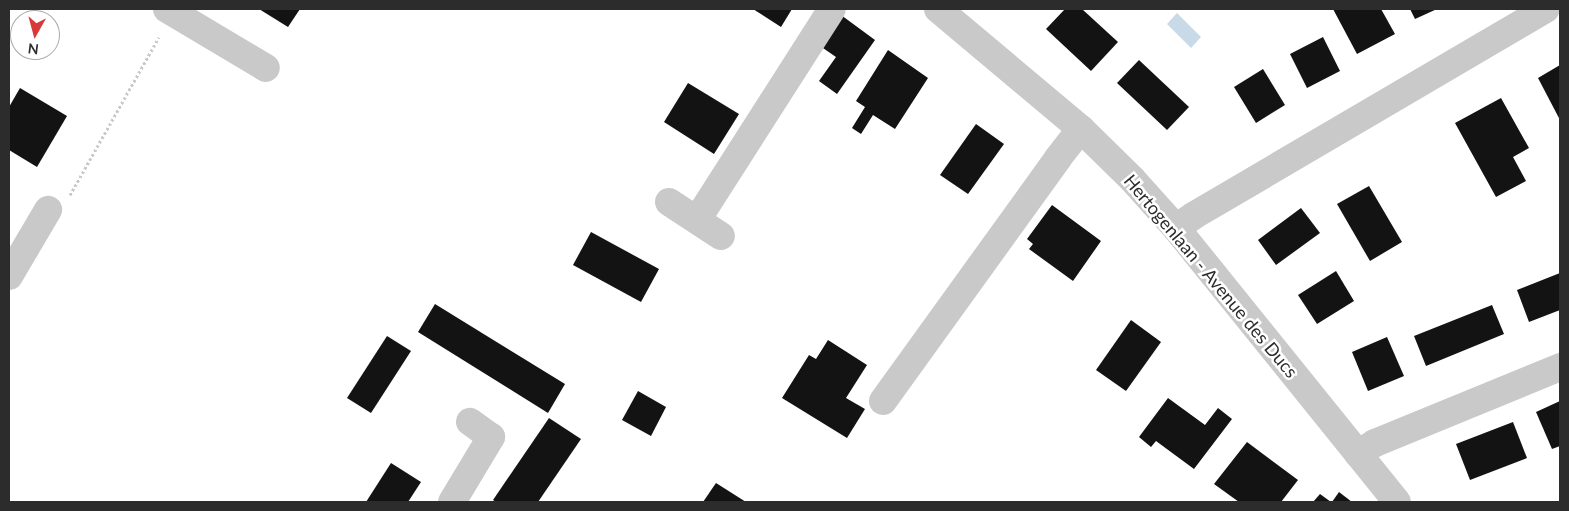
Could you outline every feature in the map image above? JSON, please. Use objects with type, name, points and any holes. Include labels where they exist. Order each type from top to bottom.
[{"type":"street","points":[[697,220],[832,9]]},
{"type":"street","name":"Hertogenlaan - Avenue des Ducs","points":[[938,9],[1081,129],[1132,179],[1176,228],[1397,502]]},
{"type":"street","points":[[1176,228],[1201,211],[1546,9]]},
{"type":"street","points":[[170,11],[266,68]]},
{"type":"street","points":[[883,401],[1058,158],[1081,129]]},
{"type":"street","points":[[669,202],[721,236]]},
{"type":"street","points":[[9,276],[48,210]]},
{"type":"street","points":[[1358,454],[1375,443],[1560,368]]},
{"type":"street","points":[[452,502],[491,437],[470,422]]},
{"type":"path","points":[[48,210],[60,212],[170,11]]},
{"type":"water","points":[[1177,13],[1201,37],[1191,48],[1167,24]]},
{"type":"building","points":[[259,9],[300,9],[288,27]]},
{"type":"building","points":[[753,9],[792,9],[781,27]]},
{"type":"building","points":[[1065,9],[1082,9],[1118,42],[1091,71],[1046,29]]},
{"type":"building","points":[[1333,9],[1381,9],[1395,34],[1357,54]]},
{"type":"building","points":[[1410,9],[1437,9],[1415,19]]},
{"type":"building","points":[[841,15],[875,40],[837,94],[819,81],[836,57],[820,46]]},
{"type":"building","points":[[1323,37],[1340,71],[1307,88],[1290,54]]},
{"type":"building","points":[[888,50],[928,78],[895,129],[873,115],[861,134],[852,128],[865,107],[856,101]]},
{"type":"building","points":[[1139,60],[1189,107],[1167,130],[1117,83]]},
{"type":"building","points":[[1560,65],[1560,120],[1538,78]]},
{"type":"building","points":[[1263,69],[1285,105],[1256,123],[1234,87]]},
{"type":"building","points":[[688,83],[739,114],[714,154],[664,122]]},
{"type":"building","points":[[20,88],[67,116],[37,167],[9,150],[9,107]]},
{"type":"building","points":[[1501,98],[1529,148],[1513,157],[1526,181],[1496,197],[1455,123]]},
{"type":"building","points":[[976,124],[1004,144],[968,194],[940,175]]},
{"type":"building","points":[[1369,186],[1402,242],[1370,261],[1337,204]]},
{"type":"building","points":[[1052,205],[1101,241],[1073,281],[1029,249],[1033,244],[1027,239]]},
{"type":"building","points":[[1301,208],[1320,233],[1276,265],[1258,240]]},
{"type":"building","points":[[591,232],[659,269],[641,302],[573,265]]},
{"type":"building","points":[[1336,271],[1354,301],[1317,324],[1298,295]]},
{"type":"building","points":[[1560,273],[1560,310],[1529,322],[1517,290]]},
{"type":"building","points":[[435,304],[565,384],[548,413],[418,332]]},
{"type":"building","points":[[1492,305],[1504,334],[1426,366],[1414,336]]},
{"type":"building","points":[[1131,320],[1161,342],[1126,391],[1096,370]]},
{"type":"building","points":[[387,336],[411,351],[371,413],[347,398]]},
{"type":"building","points":[[1387,337],[1404,376],[1368,391],[1352,352]]},
{"type":"building","points":[[828,340],[867,365],[846,398],[865,409],[847,438],[782,398],[809,355],[816,359]]},
{"type":"building","points":[[638,391],[666,407],[651,436],[622,420]]},
{"type":"building","points":[[1168,398],[1205,425],[1218,408],[1232,419],[1194,469],[1156,441],[1151,447],[1139,437]]},
{"type":"building","points":[[1560,401],[1560,446],[1552,449],[1536,412]]},
{"type":"building","points":[[549,418],[581,439],[538,502],[496,502],[493,500]]},
{"type":"building","points":[[1513,422],[1527,458],[1470,480],[1456,444]]},
{"type":"building","points":[[1247,442],[1298,480],[1281,502],[1239,502],[1214,484]]},
{"type":"building","points":[[391,463],[421,482],[408,502],[366,502]]},
{"type":"building","points":[[716,483],[746,502],[703,502]]},
{"type":"building","points":[[1339,492],[1352,502],[1332,502]]},
{"type":"building","points":[[1320,494],[1331,502],[1313,502]]}]
